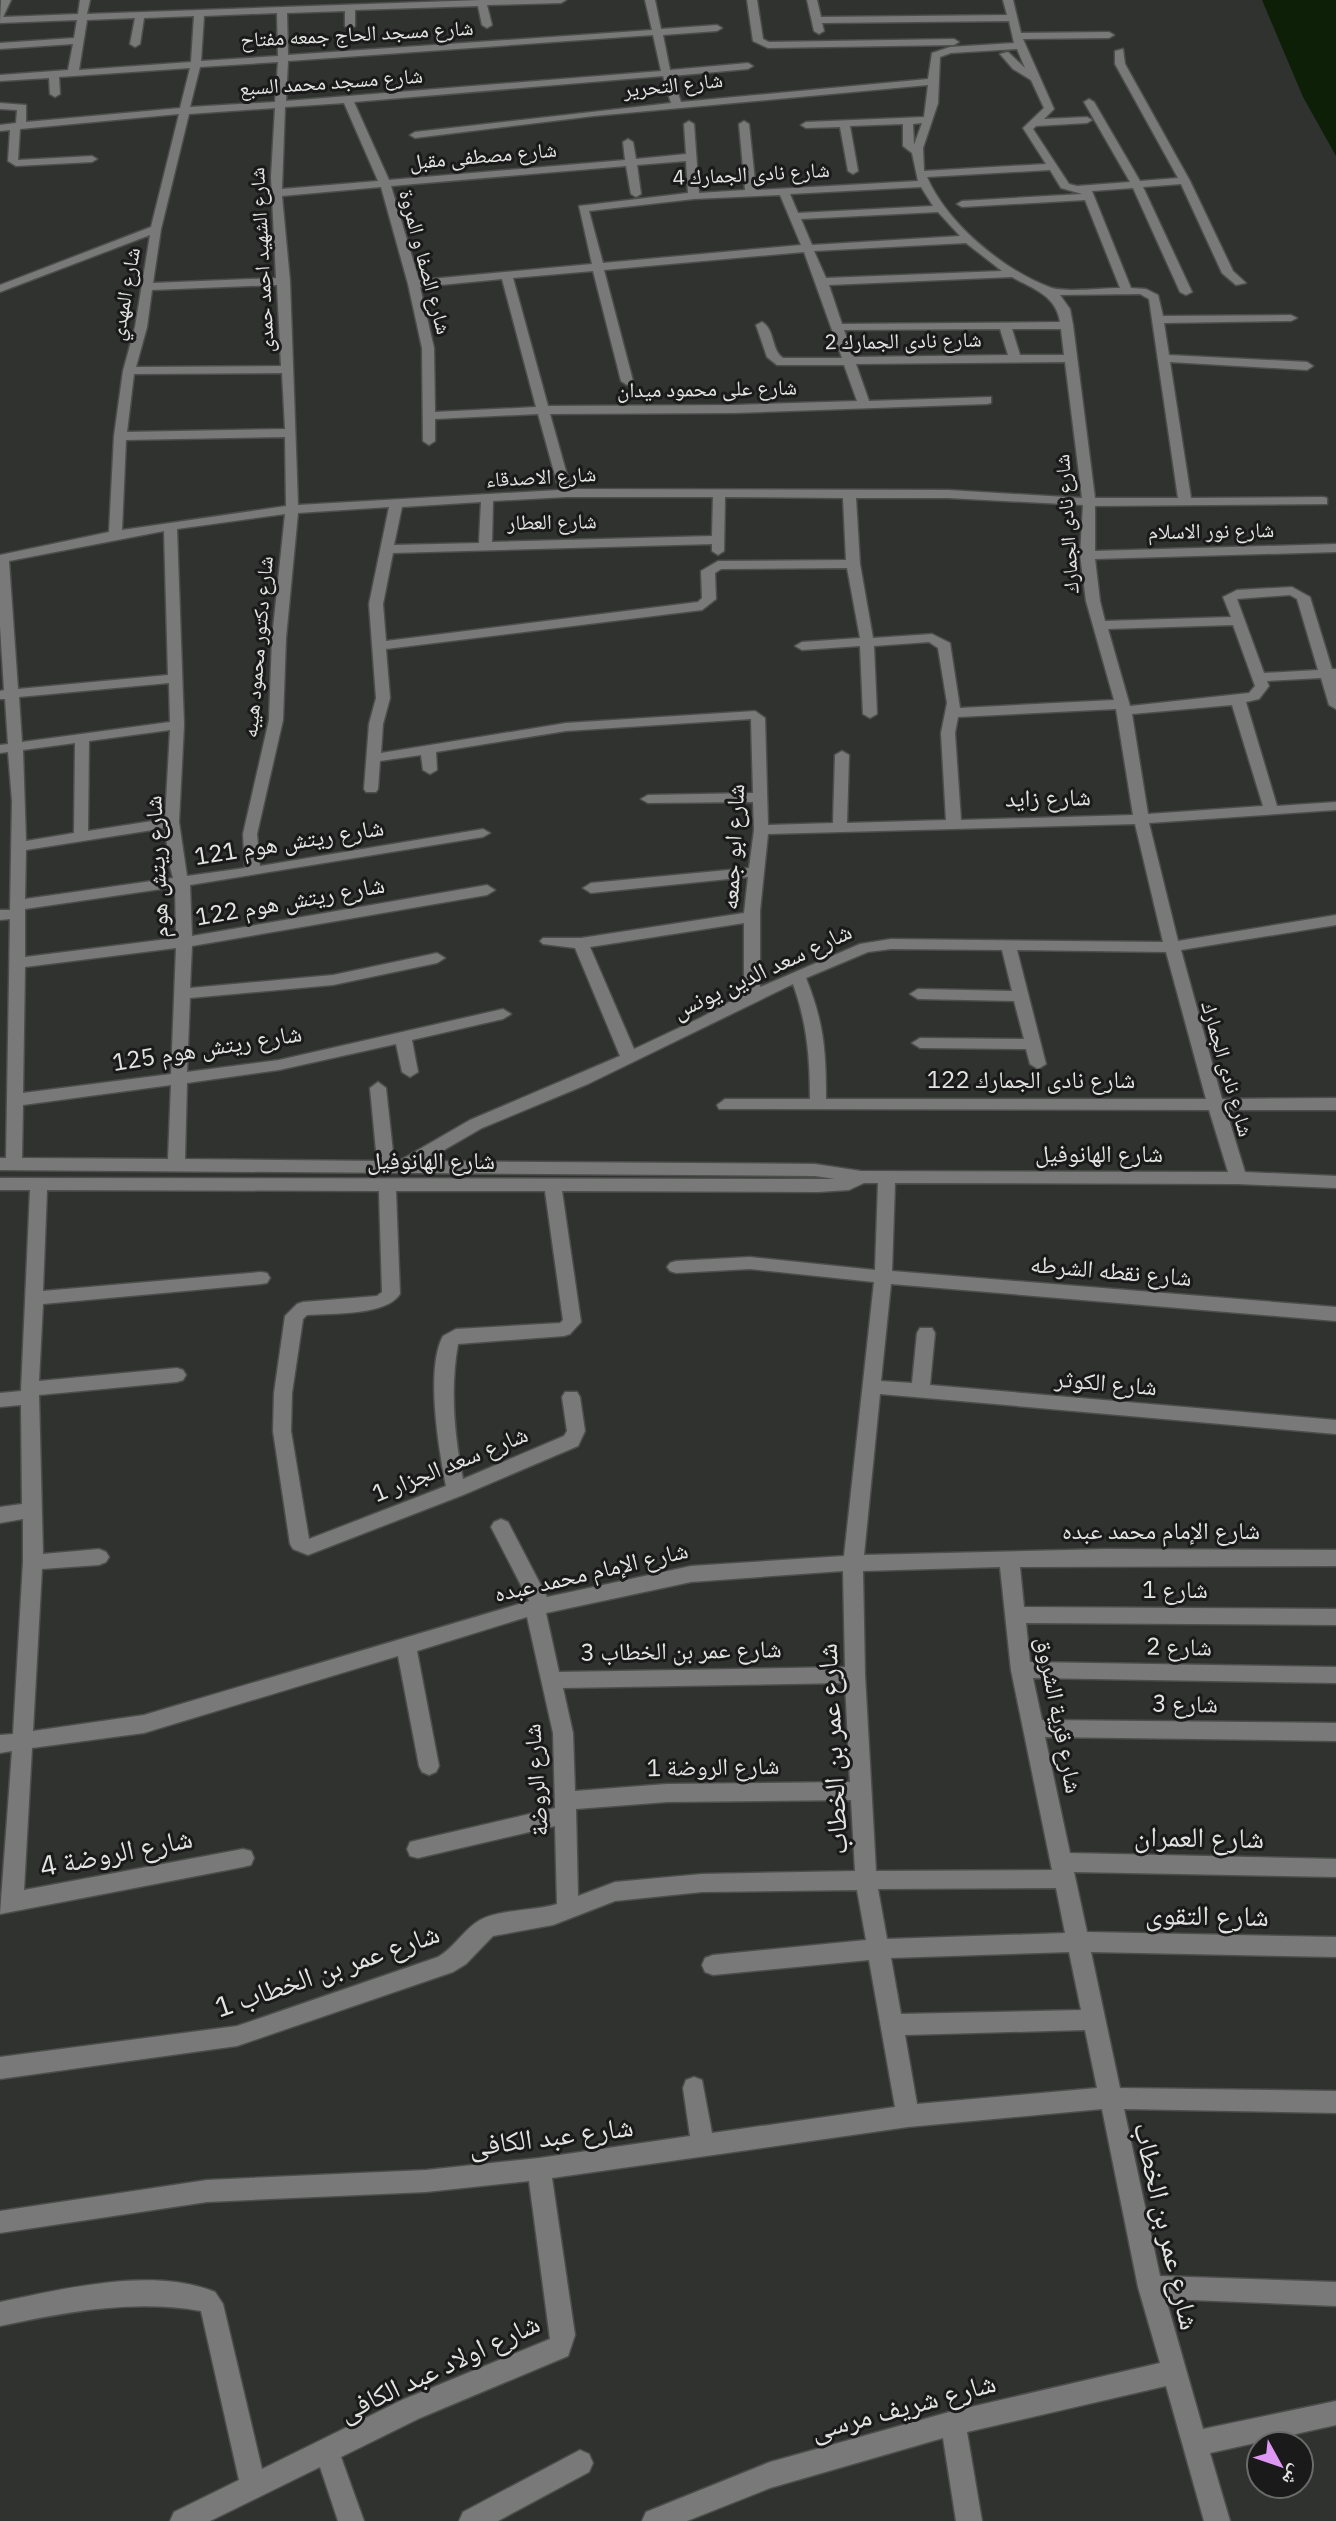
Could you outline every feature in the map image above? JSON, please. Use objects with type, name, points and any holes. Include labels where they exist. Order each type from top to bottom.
[{"type":"street","points":[[6,0],[0,17],[140,15],[561,0]]},
{"type":"street","points":[[73,73],[85,0]]},
{"type":"street","points":[[650,0],[666,72],[677,104]]},
{"type":"street","points":[[752,0],[760,43],[768,45],[1020,41],[1109,35]]},
{"type":"street","points":[[812,0],[822,45]]},
{"type":"street","points":[[1009,0],[1020,41],[1049,111],[1062,117],[1063,121]]},
{"type":"street","points":[[482,3],[487,25]]},
{"type":"street","points":[[349,26],[350,7]]},
{"type":"street","name":"شارع الشهيد احمد حمدى","points":[[282,9],[283,57],[278,105],[277,193],[284,281],[292,508]]},
{"type":"street","name":"شارع المهدي","points":[[116,535],[120,436],[129,371],[141,327],[156,229],[196,63],[199,13]]},
{"type":"street","points":[[135,44],[140,15]]},
{"type":"street","points":[[816,20],[1014,18]]},
{"type":"street","name":"شارع مسجد الحاج جمعه مفتاح","points":[[0,78],[717,28]]},
{"type":"street","points":[[0,46],[80,41]]},
{"type":"street","points":[[1020,41],[935,54],[935,81],[929,120],[917,152],[922,179],[942,209],[971,239],[997,263],[1014,274],[1050,292],[1142,291],[1152,295],[1185,500]]},
{"type":"street","points":[[1120,51],[1120,64],[1185,181],[1228,273],[1240,283]]},
{"type":"street","points":[[1005,54],[1017,67],[1036,79]]},
{"type":"street","name":"شارع مسجد محمد السبع","points":[[0,128],[748,65]]},
{"type":"street","points":[[54,74],[55,94]]},
{"type":"street","name":"شارع التحرير","points":[[415,135],[677,104],[935,81]]},
{"type":"street","name":"شارع الصفا و المروة","points":[[348,100],[385,184],[414,284],[428,348],[429,441]]},
{"type":"street","points":[[1089,102],[1138,185],[1186,292]]},
{"type":"street","points":[[0,106],[22,107],[13,161],[16,163],[92,159]]},
{"type":"street","points":[[1049,111],[1032,123],[1029,131],[1065,186],[1087,192]]},
{"type":"street","points":[[806,125],[929,120]]},
{"type":"street","points":[[1032,123],[1087,120]]},
{"type":"street","points":[[908,121],[908,146],[917,152]]},
{"type":"street","points":[[844,123],[853,171]]},
{"type":"street","points":[[689,124],[694,195]]},
{"type":"street","points":[[744,124],[751,192]]},
{"type":"street","points":[[628,142],[636,194]]},
{"type":"street","name":"شارع مصطفى مقبل","points":[[277,193],[692,157]]},
{"type":"street","name":"شارع نادى الجمارك 4","points":[[597,267],[583,210],[589,206],[694,195],[1052,167]]},
{"type":"street","points":[[962,204],[1185,181]]},
{"type":"street","points":[[783,190],[822,282],[864,404]]},
{"type":"street","points":[[1087,192],[1127,291]]},
{"type":"street","points":[[793,216],[942,209]]},
{"type":"street","points":[[0,289],[156,229]]},
{"type":"street","points":[[414,284],[808,248],[971,239]]},
{"type":"street","points":[[597,267],[627,381]]},
{"type":"street","points":[[822,282],[1014,274]]},
{"type":"street","points":[[507,276],[566,494]]},
{"type":"street","points":[[147,287],[284,281]]},
{"type":"street","name":"شارع نادى الجمارك","points":[[1050,292],[1059,300],[1067,325],[1089,502],[1087,555],[1093,601],[1124,707],[1141,819],[1172,947],[1214,1104],[1238,1178]]},
{"type":"street","points":[[1157,320],[1291,318]]},
{"type":"street","name":"شارع نادى الجمارك 2","points":[[762,325],[776,360],[788,363],[1070,358]]},
{"type":"street","points":[[839,327],[1067,325]]},
{"type":"street","points":[[1005,326],[1016,358]]},
{"type":"street","points":[[1163,358],[1307,366]]},
{"type":"street","points":[[129,371],[288,369]]},
{"type":"street","name":"شارع على محمود ميدان","points":[[429,416],[542,410],[987,400]]},
{"type":"street","points":[[120,436],[291,433]]},
{"type":"street","points":[[718,565],[719,492]]},
{"type":"street","points":[[849,493],[853,564],[867,642],[870,714]]},
{"type":"street","name":"شارع الاصدقاء","points":[[1,559],[116,535],[292,508],[566,494],[849,493],[1028,497],[1089,502],[1323,500]]},
{"type":"street","points":[[485,544],[487,499]]},
{"type":"street","points":[[371,789],[376,724],[383,698],[376,604],[396,503]]},
{"type":"street","name":"شارع دكتور محمود هيبه","points":[[253,872],[249,844],[276,720],[279,639],[292,508]]},
{"type":"street","name":"شارع ريتش هوم","points":[[170,526],[177,725],[172,822],[173,842],[182,883],[184,942],[176,1164]]},
{"type":"street","name":"شارع العطار","points":[[386,549],[485,544],[718,540]]},
{"type":"street","name":"شارع نور الاسلام","points":[[1087,555],[1336,548]]},
{"type":"street","points":[[1,559],[8,748],[20,846],[16,962],[7,990],[16,1100],[7,1164]]},
{"type":"street","points":[[378,646],[702,606],[709,599],[708,571],[718,565],[853,564]]},
{"type":"street","points":[[952,713],[1124,707],[1238,700],[1254,696],[1262,686],[1238,621],[1232,595],[1292,591],[1301,594],[1331,673],[1336,705]]},
{"type":"street","points":[[1101,625],[1238,621]]},
{"type":"street","points":[[802,646],[932,638],[942,642],[945,646],[950,680],[952,713],[948,733],[954,823]]},
{"type":"street","points":[[1259,677],[1331,673]]},
{"type":"street","points":[[6,694],[176,678]]},
{"type":"street","points":[[1238,700],[1272,812]]},
{"type":"street","name":"شارع ابو جمعه","points":[[428,748],[566,727],[755,715],[758,718],[761,830],[752,917],[752,996]]},
{"type":"street","points":[[8,748],[177,725]]},
{"type":"street","points":[[81,836],[82,737]]},
{"type":"street","points":[[374,758],[428,748],[430,770]]},
{"type":"street","points":[[840,827],[842,755]]},
{"type":"street","points":[[648,799],[761,797]]},
{"type":"street","name":"شارع زايد","points":[[761,830],[1141,819],[1336,806]]},
{"type":"street","points":[[20,846],[172,822]]},
{"type":"street","name":"شارع ريتش هوم 121","points":[[0,915],[482,833]]},
{"type":"street","points":[[591,888],[756,872]]},
{"type":"street","name":"شارع ريتش هوم 122","points":[[16,962],[184,942],[487,890]]},
{"type":"street","points":[[548,941],[580,943],[752,917]]},
{"type":"street","name":"شارع سعد الدين يونس","points":[[394,1167],[476,1124],[706,1022],[752,996],[865,947],[1172,947],[1336,920]]},
{"type":"street","points":[[580,943],[629,1057]]},
{"type":"street","points":[[1008,945],[1038,1064]]},
{"type":"street","points":[[182,994],[333,980],[437,958]]},
{"type":"street","points":[[798,977],[812,1014],[818,1051],[818,1105]]},
{"type":"street","points":[[918,994],[1020,996]]},
{"type":"street","name":"شارع ريتش هوم 125","points":[[16,1100],[279,1065],[503,1014]]},
{"type":"street","points":[[403,1036],[410,1072]]},
{"type":"street","points":[[920,1043],[1033,1044]]},
{"type":"street","points":[[378,1088],[394,1167]]},
{"type":"street","name":"شارع نادى الجمارك 122","points":[[725,1105],[1336,1104]]},
{"type":"street","name":"شارع الهانوفيل","points":[[7,1164],[815,1171],[887,1178],[1238,1178],[1336,1182]]},
{"type":"street","name":"شارع الهانوفيل","points":[[0,1184],[835,1185],[849,1184],[861,1177]]},
{"type":"street","name":"شارع عمر بن الخطاب","points":[[887,1178],[883,1277],[853,1563],[855,1675],[866,1880],[1063,1871],[1108,2098],[1150,2287],[1217,2521]]},
{"type":"street","points":[[7,1903],[23,1742],[33,1562],[30,1393],[39,1185]]},
{"type":"street","name":"شارع سعد الجزار 1","points":[[387,1186],[391,1294],[381,1301],[303,1309],[293,1316],[283,1393],[282,1431],[300,1544],[305,1547],[456,1490],[571,1441],[576,1431],[571,1397]]},
{"type":"street","points":[[456,1490],[446,1442],[445,1396],[449,1341],[456,1336],[564,1329],[572,1322],[553,1186]]},
{"type":"street","name":"شارع نقطه الشرطه","points":[[676,1267],[750,1263],[883,1277],[1336,1314]]},
{"type":"street","points":[[33,1298],[261,1278]]},
{"type":"street","points":[[920,1391],[926,1333]]},
{"type":"street","points":[[0,1400],[30,1393],[177,1375]]},
{"type":"street","name":"شارع الكوثر","points":[[873,1387],[1336,1427]]},
{"type":"street","points":[[0,1515],[32,1510]]},
{"type":"street","name":"شارع الروضة","points":[[501,1527],[539,1607],[563,1733],[568,1909]]},
{"type":"street","points":[[33,1562],[99,1557]]},
{"type":"street","name":"شارع الإمام محمد عبده","points":[[0,1744],[157,1721],[539,1607],[691,1574],[853,1563],[1009,1559],[1336,1558]]},
{"type":"street","name":"شارع قرية الشروق","points":[[1009,1559],[1021,1670],[1063,1871]]},
{"type":"street","name":"شارع 1","points":[[1014,1615],[1336,1617]]},
{"type":"street","points":[[406,1647],[429,1766]]},
{"type":"street","name":"شارع 2","points":[[1021,1670],[1336,1675]]},
{"type":"street","name":"شارع عمر بن الخطاب 3","points":[[551,1679],[855,1675]]},
{"type":"street","name":"شارع 3","points":[[1033,1728],[1336,1732]]},
{"type":"street","name":"شارع الروضة 1","points":[[418,1849],[567,1808],[667,1793],[861,1791]]},
{"type":"street","name":"شارع الروضة 4","points":[[7,1903],[243,1858]]},
{"type":"street","name":"شارع العمران","points":[[1063,1871],[1336,1868]]},
{"type":"street","points":[[866,1880],[876,1949],[908,2116]]},
{"type":"street","name":"شارع عمر بن الخطاب 1","points":[[0,2068],[237,2036],[445,1965],[458,1957],[473,1939],[488,1927],[546,1916],[615,1892],[702,1883],[866,1880]]},
{"type":"street","name":"شارع التقوى","points":[[713,1965],[876,1949],[1077,1942],[1336,1947]]},
{"type":"street","points":[[890,2025],[1093,2020]]},
{"type":"street","points":[[694,2088],[703,2147]]},
{"type":"street","name":"شارع عبد الكافى","points":[[0,2222],[207,2191],[426,2181],[703,2147],[908,2116],[1108,2098],[1336,2102]]},
{"type":"street","name":"شارع اولاد عبد الكافى","points":[[183,2521],[411,2409],[555,2349],[562,2343],[539,2169]]},
{"type":"street","points":[[1150,2287],[1336,2294]]},
{"type":"street","points":[[0,2314],[133,2291],[202,2299],[211,2304],[254,2488]]},
{"type":"street","name":"شارع شريف مرسى","points":[[655,2521],[770,2475],[953,2423],[1174,2372]]},
{"type":"street","points":[[1194,2444],[1336,2413]]},
{"type":"street","points":[[953,2423],[969,2521]]},
{"type":"street","points":[[327,2452],[351,2521]]},
{"type":"street","points":[[472,2521],[580,2463]]},
{"type":"shaded area","points":[[1262,0],[1336,0],[1336,156],[1303,97]]}]
